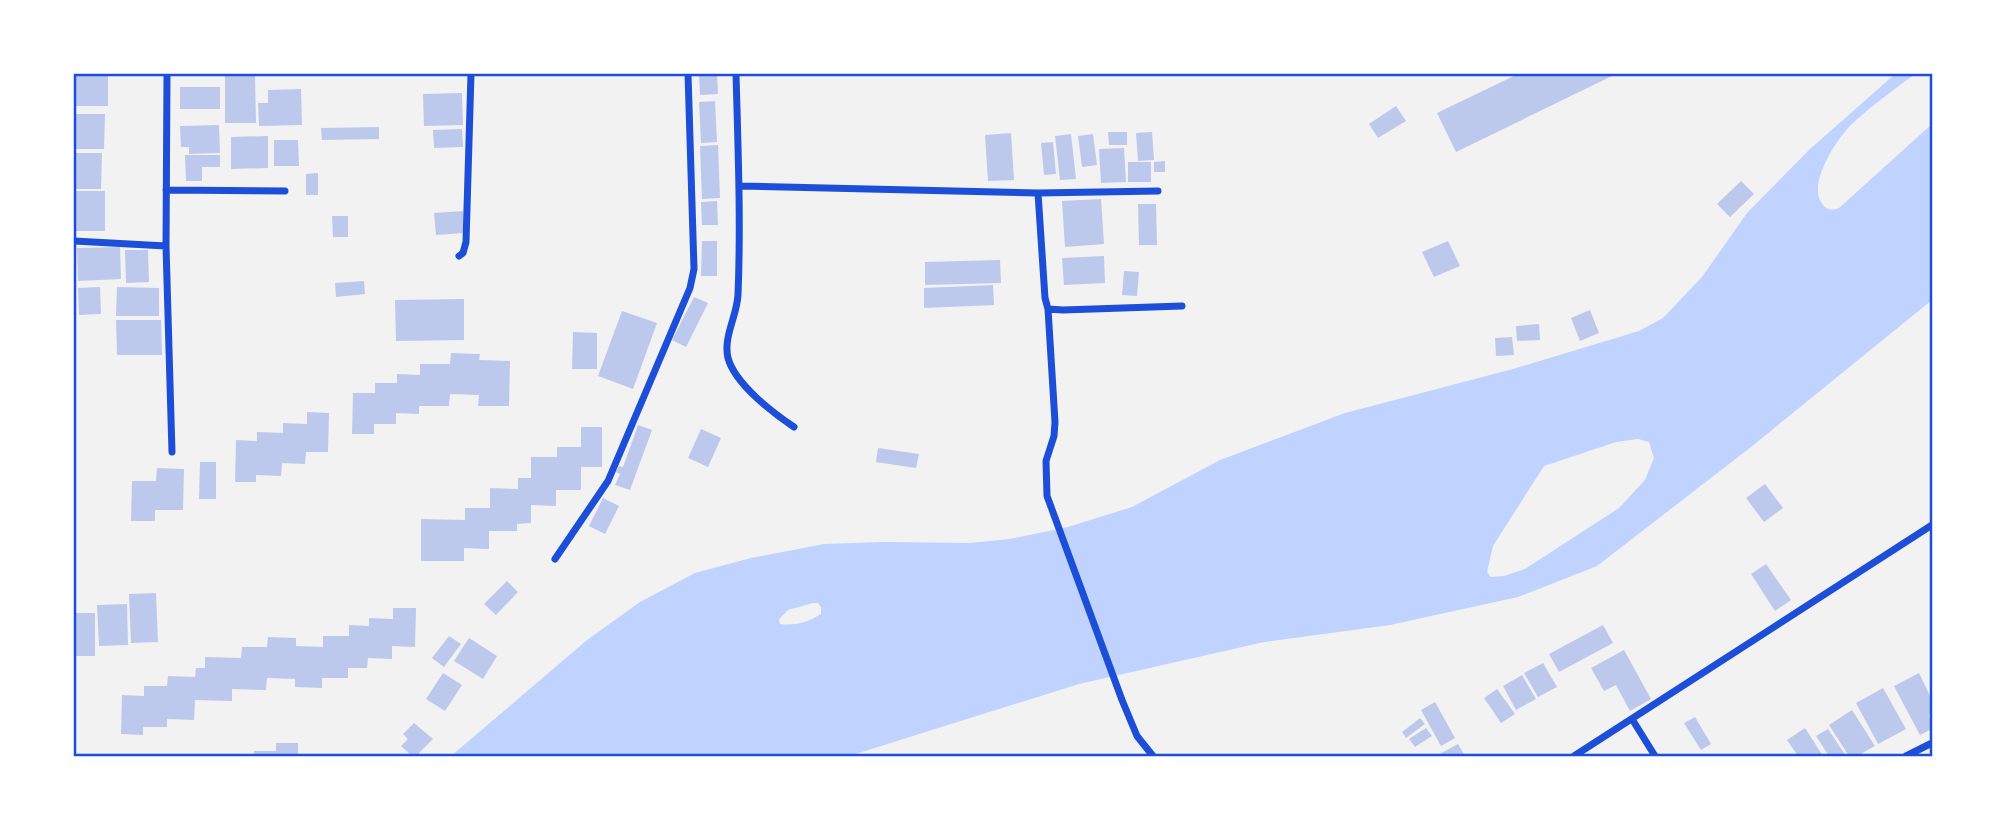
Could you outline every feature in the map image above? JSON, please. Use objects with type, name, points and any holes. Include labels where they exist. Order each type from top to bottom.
[{"type":"street","points":[[167,74],[166,246],[172,452]]},
{"type":"street","points":[[459,256],[463,253],[466,242],[471,74]]},
{"type":"street","points":[[555,559],[608,481],[690,288],[694,270],[688,74]]},
{"type":"street","points":[[737,74],[738,298],[727,346],[729,361],[768,409],[794,427]]},
{"type":"street","points":[[739,186],[1038,193],[1158,191]]},
{"type":"street","points":[[166,190],[285,191]]},
{"type":"street","points":[[1038,193],[1055,422],[1054,436],[1046,461],[1047,496],[1122,700],[1137,736],[1153,757]]},
{"type":"street","points":[[74,241],[166,246]]},
{"type":"street","points":[[1048,309],[1182,306]]},
{"type":"street","points":[[1574,757],[1933,525]]},
{"type":"street","points":[[1632,719],[1654,757]]},
{"type":"street","points":[[1906,757],[1933,743]]},
{"type":"water","points":[[1895,74],[1915,74],[1848,128],[1827,159],[1818,193],[1827,208],[1839,208],[1932,124],[1932,300],[1751,447],[1597,566],[1518,597],[1390,625],[1264,642],[1079,684],[849,756],[451,756],[587,640],[640,602],[695,573],[751,558],[824,544],[969,543],[1010,539],[1068,527],[1132,507],[1220,460],[1345,413],[1513,369],[1639,331],[1663,318],[1702,277],[1747,213],[1809,150]],"holes":[[[1638,439],[1649,442],[1654,458],[1645,480],[1619,508],[1525,569],[1491,577],[1487,572],[1493,546],[1544,466],[1616,442]],[[818,603],[821,607],[821,614],[802,623],[780,624],[779,619],[788,610]]]},
{"type":"building","points":[[74,74],[108,74],[108,106],[74,106]]},
{"type":"building","points":[[699,74],[717,74],[718,94],[700,95]]},
{"type":"building","points":[[1518,74],[1612,76],[1456,152],[1437,113]]},
{"type":"building","points":[[225,76],[255,76],[256,123],[225,123]]},
{"type":"building","points":[[180,87],[220,87],[220,109],[180,109]]},
{"type":"building","points":[[301,89],[302,125],[259,126],[258,103],[268,103],[268,90]]},
{"type":"building","points":[[462,93],[463,125],[424,126],[423,94]]},
{"type":"building","points":[[715,101],[717,142],[701,143],[699,102]]},
{"type":"building","points":[[1396,106],[1406,121],[1378,138],[1369,124]]},
{"type":"building","points":[[74,114],[105,114],[104,149],[74,149]]},
{"type":"building","points":[[219,125],[220,153],[189,154],[189,147],[181,147],[180,126]]},
{"type":"building","points":[[379,127],[379,139],[322,140],[321,128]]},
{"type":"building","points":[[462,129],[463,147],[434,148],[433,130]]},
{"type":"building","points":[[1108,132],[1127,132],[1127,145],[1109,145]]},
{"type":"building","points":[[1152,132],[1154,160],[1138,161],[1136,133]]},
{"type":"building","points":[[1011,133],[1014,180],[988,181],[985,135]]},
{"type":"building","points":[[1071,134],[1076,179],[1060,180],[1055,136]]},
{"type":"building","points":[[1093,134],[1097,165],[1082,167],[1078,136]]},
{"type":"building","points":[[268,136],[268,168],[231,169],[231,137]]},
{"type":"building","points":[[274,140],[298,140],[299,166],[274,166]]},
{"type":"building","points":[[1053,142],[1056,174],[1044,175],[1041,143]]},
{"type":"building","points":[[718,145],[720,198],[702,199],[700,146]]},
{"type":"building","points":[[1124,148],[1126,182],[1101,183],[1099,149]]},
{"type":"building","points":[[74,153],[102,153],[101,189],[74,189]]},
{"type":"building","points":[[185,155],[220,155],[220,167],[202,167],[202,181],[186,181]]},
{"type":"building","points":[[1165,161],[1165,172],[1154,172],[1154,162]]},
{"type":"building","points":[[1128,162],[1151,162],[1151,182],[1128,182]]},
{"type":"building","points":[[318,173],[318,195],[306,195],[306,174]]},
{"type":"building","points":[[1741,181],[1754,194],[1730,217],[1717,204]]},
{"type":"building","points":[[74,191],[105,191],[105,231],[74,231]]},
{"type":"building","points":[[1101,199],[1104,244],[1065,247],[1062,201]]},
{"type":"building","points":[[717,201],[718,225],[702,225],[701,202]]},
{"type":"building","points":[[1138,204],[1156,204],[1157,245],[1139,245]]},
{"type":"building","points":[[463,211],[464,233],[436,235],[434,213]]},
{"type":"building","points":[[332,216],[348,216],[348,237],[333,237]]},
{"type":"building","points":[[702,241],[717,241],[717,276],[701,276]]},
{"type":"building","points":[[1448,241],[1460,266],[1434,277],[1422,252]]},
{"type":"building","points":[[120,247],[121,279],[78,281],[77,248]]},
{"type":"building","points":[[125,250],[148,250],[149,282],[126,283]]},
{"type":"building","points":[[1104,256],[1105,283],[1064,285],[1062,258]]},
{"type":"building","points":[[1000,260],[1001,283],[925,285],[925,262]]},
{"type":"building","points":[[1124,271],[1139,272],[1137,296],[1122,295]]},
{"type":"building","points":[[364,281],[365,294],[336,297],[335,283]]},
{"type":"building","points":[[993,285],[994,305],[924,308],[924,288]]},
{"type":"building","points":[[100,287],[101,314],[79,315],[78,288]]},
{"type":"building","points":[[117,287],[159,288],[159,316],[116,316]]},
{"type":"building","points":[[694,297],[708,303],[686,347],[672,340]]},
{"type":"building","points":[[464,299],[464,340],[396,341],[395,300]]},
{"type":"building","points":[[1590,310],[1599,333],[1580,341],[1571,318]]},
{"type":"building","points":[[622,311],[657,323],[633,389],[598,376]]},
{"type":"building","points":[[116,320],[161,320],[162,355],[117,355]]},
{"type":"building","points":[[1539,324],[1540,340],[1517,341],[1516,326]]},
{"type":"building","points":[[573,332],[597,333],[597,369],[572,369]]},
{"type":"building","points":[[1512,337],[1514,355],[1496,356],[1495,338]]},
{"type":"building","points":[[451,353],[480,354],[479,360],[510,361],[509,406],[478,406],[479,395],[450,394],[449,406],[419,406],[419,414],[396,413],[396,424],[374,424],[374,434],[352,434],[353,393],[375,393],[375,383],[397,383],[397,374],[420,375],[420,364],[450,364]]},
{"type":"building","points":[[307,412],[329,413],[328,452],[306,452],[305,464],[282,463],[281,476],[256,475],[256,482],[235,482],[236,440],[257,441],[257,432],[283,433],[283,423],[307,424]]},
{"type":"building","points":[[638,425],[652,430],[630,490],[615,485],[620,474],[616,472],[619,466],[623,467]]},
{"type":"building","points":[[581,427],[602,427],[602,467],[581,467],[581,490],[556,490],[556,506],[531,505],[531,523],[517,524],[517,531],[489,531],[489,549],[464,548],[464,561],[421,561],[421,519],[465,520],[465,508],[490,508],[490,488],[518,489],[518,478],[531,478],[531,457],[557,457],[557,447],[581,447]]},
{"type":"building","points":[[701,429],[721,438],[708,467],[688,458]]},
{"type":"building","points":[[878,448],[919,454],[916,468],[876,462]]},
{"type":"building","points":[[200,462],[216,462],[216,499],[199,499]]},
{"type":"building","points":[[157,468],[184,469],[183,510],[155,510],[155,521],[131,521],[132,481],[156,481]]},
{"type":"building","points":[[1765,484],[1783,508],[1764,522],[1746,498]]},
{"type":"building","points":[[603,498],[619,506],[605,534],[589,526]]},
{"type":"building","points":[[1766,564],[1791,600],[1775,611],[1751,574]]},
{"type":"building","points":[[507,581],[518,592],[496,615],[484,604]]},
{"type":"building","points":[[156,593],[158,642],[131,643],[129,594]]},
{"type":"building","points":[[127,604],[128,645],[99,646],[97,605]]},
{"type":"building","points":[[393,608],[416,608],[415,647],[392,646],[392,659],[368,658],[367,668],[348,668],[348,678],[322,678],[322,688],[295,687],[295,679],[267,678],[266,690],[232,689],[232,701],[195,700],[194,720],[167,719],[167,727],[143,727],[143,735],[121,734],[122,695],[144,696],[144,686],[167,686],[168,676],[195,677],[196,668],[205,668],[205,657],[241,658],[242,647],[267,647],[268,637],[296,638],[296,646],[323,647],[323,636],[349,636],[349,625],[369,626],[369,618],[393,619]]},
{"type":"building","points":[[74,613],[95,613],[95,656],[74,656]]},
{"type":"building","points":[[1603,625],[1613,643],[1559,672],[1549,654]]},
{"type":"building","points":[[449,636],[461,644],[444,667],[432,658]]},
{"type":"building","points":[[469,638],[497,656],[483,679],[454,661]]},
{"type":"building","points":[[1624,650],[1651,699],[1630,711],[1616,685],[1604,691],[1591,668]]},
{"type":"building","points":[[1543,663],[1557,687],[1538,697],[1524,673]]},
{"type":"building","points":[[443,673],[462,685],[445,711],[426,699]]},
{"type":"building","points":[[1919,673],[1932,700],[1932,713],[1929,715],[1932,729],[1920,735],[1894,686]]},
{"type":"building","points":[[1522,675],[1536,699],[1516,710],[1503,686]]},
{"type":"building","points":[[1883,688],[1906,729],[1878,744],[1856,703]]},
{"type":"building","points":[[1497,689],[1515,714],[1501,723],[1484,698]]},
{"type":"building","points":[[1435,702],[1455,738],[1441,746],[1421,710]]},
{"type":"building","points":[[1852,710],[1875,746],[1857,756],[1849,756],[1829,725]]},
{"type":"building","points":[[1695,717],[1711,744],[1701,750],[1684,723]]},
{"type":"building","points":[[1420,718],[1425,724],[1406,738],[1402,732]]},
{"type":"building","points":[[414,723],[433,739],[416,756],[412,756],[401,746],[408,739],[403,734]]},
{"type":"building","points":[[1426,728],[1432,736],[1415,747],[1409,739]]},
{"type":"building","points":[[1805,728],[1823,756],[1798,756],[1787,740]]},
{"type":"building","points":[[1828,729],[1846,756],[1829,756],[1816,736]]},
{"type":"building","points":[[276,743],[298,743],[298,756],[254,756],[254,751],[276,751]]},
{"type":"building","points":[[1458,744],[1465,756],[1436,756]]}]
